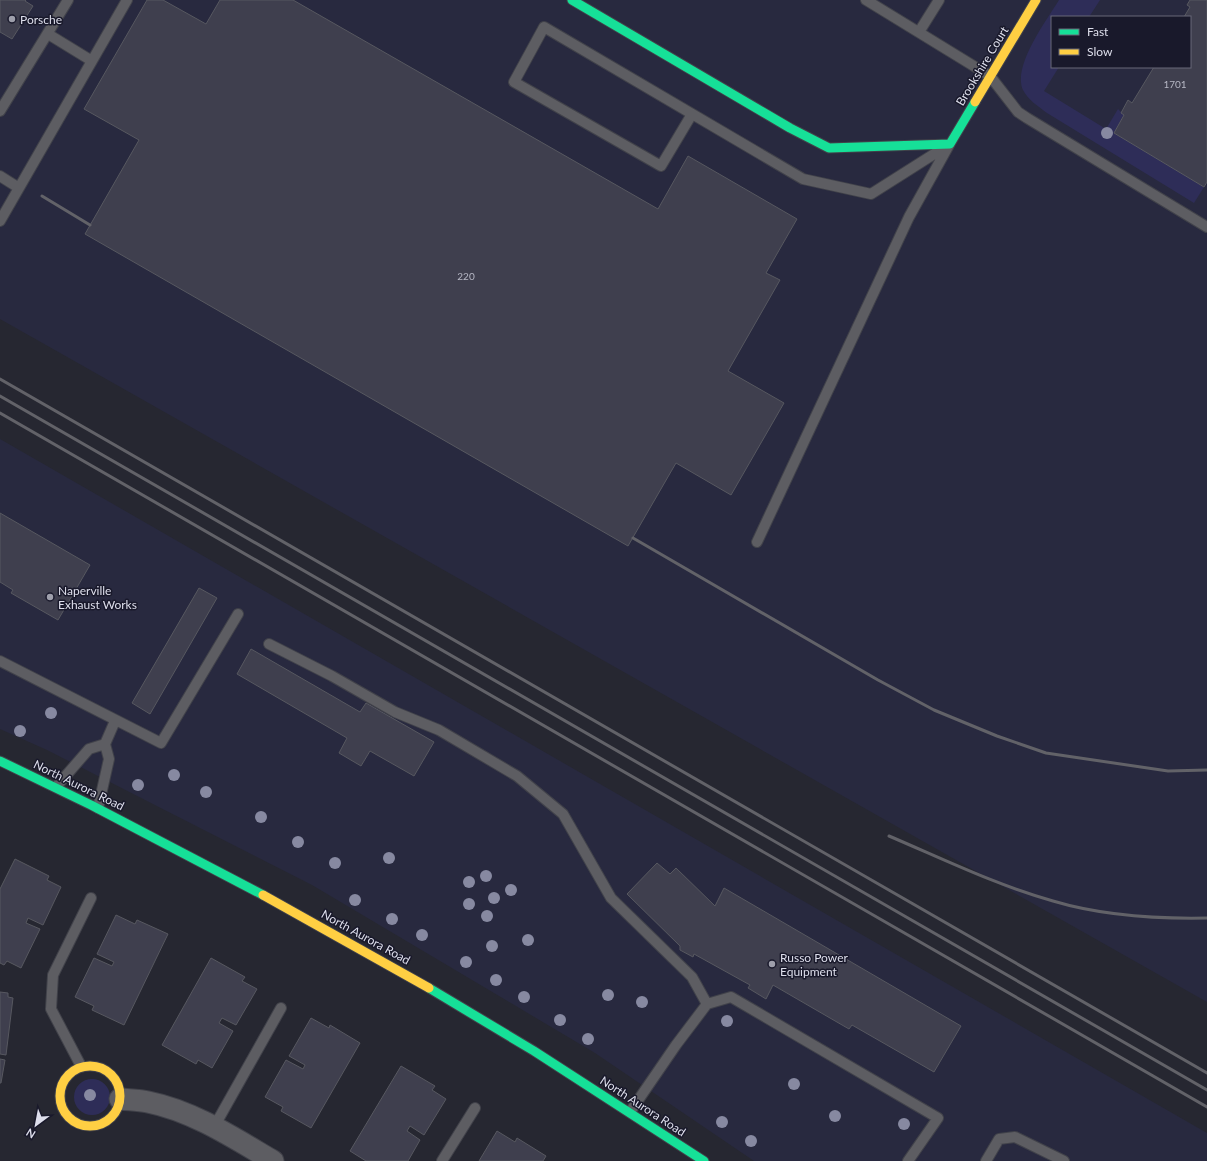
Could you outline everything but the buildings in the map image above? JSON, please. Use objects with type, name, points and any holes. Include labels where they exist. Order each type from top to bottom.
[{"type":"main road","points":[[572,0],[790,128],[829,148],[950,144]]},
{"type":"main road","name":"Brookshire Court","points":[[950,144],[1036,0]]},
{"type":"main road","name":"North Aurora Road","points":[[0,761],[56,787],[258,890],[393,965],[553,1062],[704,1161]]},
{"type":"main road","points":[[91,1065],[101,1067],[109,1072],[116,1080],[120,1089],[120,1099],[117,1109],[112,1117],[104,1123],[94,1126],[84,1126],[74,1122],[67,1116],[60,1102],[60,1087],[65,1078],[72,1070],[81,1066],[91,1065]]},
{"type":"street","points":[[120,1099],[147,1101],[172,1108],[214,1128],[273,1161]]},
{"type":"lane","points":[[0,112],[68,0]]},
{"type":"lane","points":[[0,221],[127,0]]},
{"type":"lane","points":[[866,0],[990,76],[1018,112],[1207,227]]},
{"type":"lane","points":[[919,32],[939,0]]},
{"type":"lane","points":[[692,114],[661,166],[514,82],[544,27],[803,179],[871,194],[950,144]]},
{"type":"lane","points":[[48,34],[92,61]]},
{"type":"lane","points":[[757,542],[909,216],[950,144]]},
{"type":"lane","points":[[0,176],[19,188]]},
{"type":"lane","points":[[0,661],[115,721],[161,743],[238,614]]},
{"type":"lane","points":[[269,644],[332,676],[395,712],[439,730],[517,776],[563,814],[611,898],[692,977],[707,1004]]},
{"type":"lane","points":[[98,808],[109,759],[105,744],[115,721]]},
{"type":"lane","points":[[56,787],[89,749],[105,744]]},
{"type":"lane","points":[[81,1066],[51,1009],[53,975],[91,898]]},
{"type":"lane","points":[[630,1112],[676,1045],[707,1004],[731,997],[938,1118],[908,1161]]},
{"type":"lane","points":[[214,1128],[281,1008]]},
{"type":"lane","points":[[442,1161],[475,1108]]},
{"type":"lane","points":[[986,1161],[999,1139],[1015,1137],[1064,1161]]},
{"type":"shaded area","points":[[0,0],[1207,0],[1207,1002],[0,319]]},
{"type":"shaded area","points":[[1059,0],[1100,0],[1090,16],[1051,16],[1051,68],[1058,68],[1044,91],[1106,129],[1118,109],[1124,115],[1114,133],[1204,187],[1194,203],[1047,113],[1025,94],[1021,80],[1022,69],[1026,56],[1039,31]]},
{"type":"shaded area","points":[[0,439],[1207,1133],[1207,1161],[754,1161],[595,1053],[312,885],[47,750],[0,729]]},
{"type":"shaded area","points":[[92,1079],[102,1082],[107,1087],[110,1097],[107,1107],[102,1112],[92,1115],[82,1112],[77,1107],[74,1097],[77,1087],[82,1082]]},
{"type":"railway","points":[[42,196],[90,225]]},
{"type":"railway","points":[[0,379],[1207,1073]]},
{"type":"railway","points":[[0,396],[1207,1090]]},
{"type":"railway","points":[[0,413],[1207,1107]]},
{"type":"railway","points":[[633,538],[878,680],[934,710],[997,736],[1046,753],[1168,771],[1207,770]]},
{"type":"railway","points":[[889,836],[990,879],[1032,895],[1072,906],[1129,916],[1207,918]]},
{"type":"traffic: fast","points":[[572,0],[790,128],[829,148],[950,144],[975,102]]},
{"type":"traffic: fast","points":[[0,761],[91,805],[263,895]]},
{"type":"traffic: fast","points":[[429,988],[534,1051],[704,1161]]},
{"type":"traffic: slow","points":[[975,102],[1036,0]]},
{"type":"traffic: slow","points":[[263,895],[429,988]]},
{"type":"traffic: slow","points":[[84,1066],[96,1066],[107,1071],[115,1079],[120,1090],[120,1096],[118,1108],[107,1121],[96,1126],[84,1126],[73,1121],[65,1113],[60,1102],[60,1090],[65,1079],[73,1071],[84,1066]]},
{"type":"place","name":"Porsche","points":[[12,19]]},
{"type":"place","name":"Naperville Exhaust Works","points":[[50,597]]},
{"type":"place","name":"Russo Power Equipment","points":[[772,964]]}]
